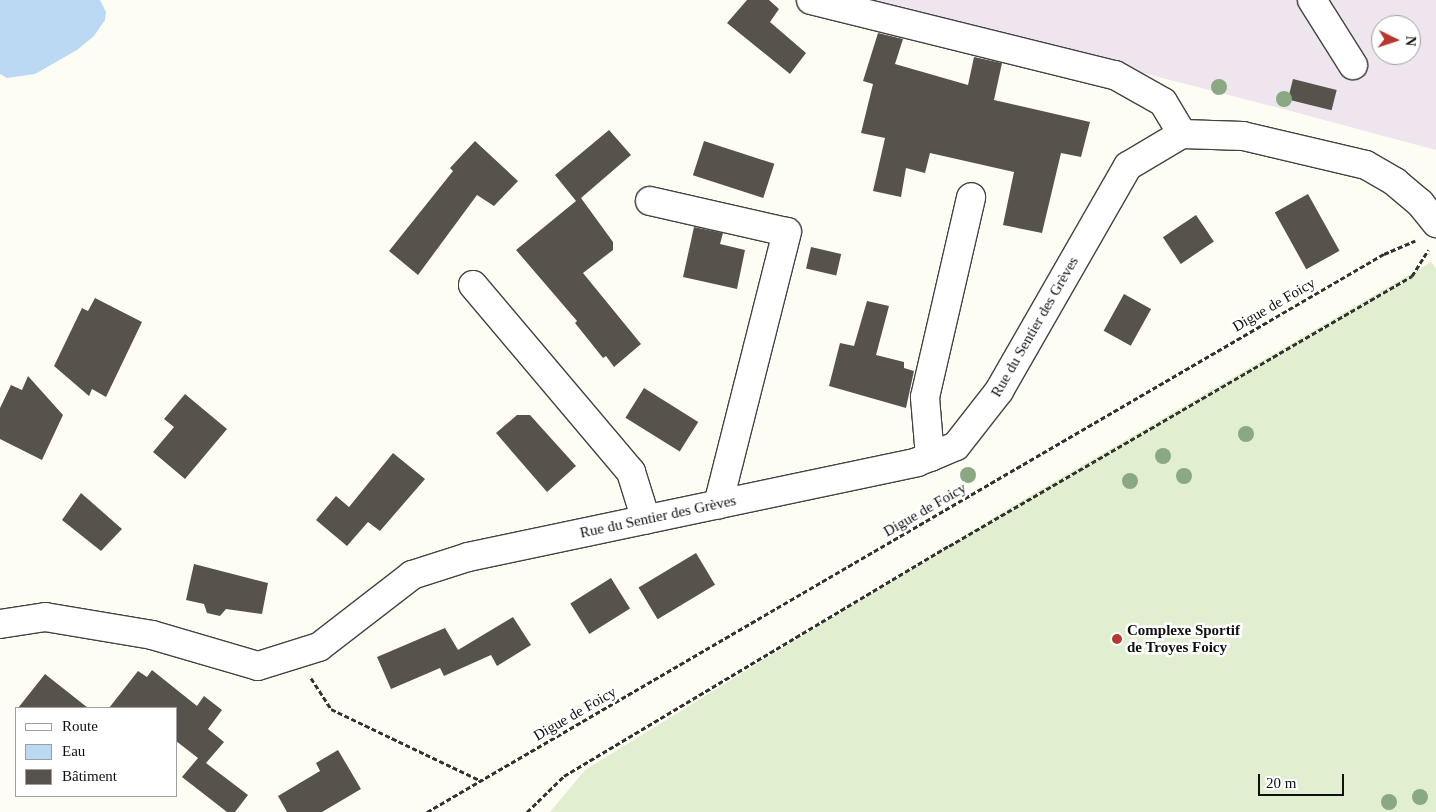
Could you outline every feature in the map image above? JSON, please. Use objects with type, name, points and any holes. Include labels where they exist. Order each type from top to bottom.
[{"type":"street","points":[[812,0],[1115,75],[1163,102],[1182,134],[1244,136],[1366,165],[1395,182],[1429,236]]},
{"type":"street","points":[[1312,0],[1353,66]]},
{"type":"street","name":"Rue du Sentier des Grèves","points":[[0,624],[45,618],[152,636],[258,666],[319,647],[412,575],[468,557],[930,457],[956,446],[999,391],[1128,166],[1182,134]]},
{"type":"street","points":[[930,457],[926,398],[971,197]]},
{"type":"street","points":[[650,201],[787,232],[718,504]]},
{"type":"street","points":[[473,285],[631,472],[646,520]]},
{"type":"path","name":"Digue de Foicy","points":[[427,812],[1368,264],[1429,236]]},
{"type":"path","points":[[527,812],[572,771],[949,546],[1412,276],[1429,236]]},
{"type":"path","points":[[295,654],[331,709],[482,781]]},
{"type":"shaded area","points":[[860,0],[1436,0],[1436,150],[1287,110]]},
{"type":"green space","name":"Complexe Sportif de Troyes Foicy","points":[[1431,262],[1436,268],[1436,812],[550,812],[585,770],[1011,507]]},
{"type":"water","points":[[0,0],[100,0],[106,12],[105,20],[94,36],[77,50],[35,74],[7,78],[0,74]]},
{"type":"building","points":[[747,0],[769,0],[779,9],[770,22],[806,53],[790,74],[727,23]]},
{"type":"building","points":[[878,33],[903,39],[895,64],[968,85],[974,57],[1002,63],[994,100],[1090,122],[1081,157],[1061,153],[1042,233],[1003,225],[1014,172],[930,153],[925,173],[906,168],[901,197],[873,191],[885,138],[861,133],[873,84],[863,81]]},
{"type":"building","points":[[1293,79],[1337,90],[1332,110],[1288,99]]},
{"type":"building","points":[[609,130],[631,155],[581,198],[613,242],[613,250],[583,273],[641,344],[614,367],[606,356],[603,358],[575,323],[577,321],[516,250],[576,201],[555,175]]},
{"type":"building","points":[[475,141],[518,181],[494,206],[477,195],[418,275],[389,251],[453,171],[450,168]]},
{"type":"building","points":[[704,141],[774,164],[763,198],[693,175]]},
{"type":"building","points":[[1308,194],[1340,251],[1306,269],[1275,212]]},
{"type":"building","points":[[1196,215],[1214,242],[1181,264],[1163,237]]},
{"type":"building","points":[[694,227],[723,233],[720,244],[745,250],[737,289],[683,277]]},
{"type":"building","points":[[811,247],[841,254],[836,275],[806,268]]},
{"type":"building","points":[[1124,294],[1151,309],[1131,346],[1104,331]]},
{"type":"building","points":[[95,298],[142,322],[106,397],[92,389],[89,396],[54,366],[82,308],[88,311]]},
{"type":"building","points":[[867,301],[889,306],[876,355],[904,362],[904,368],[914,371],[906,408],[829,386],[840,343],[854,346]]},
{"type":"building","points":[[28,376],[63,415],[42,460],[0,439],[0,408],[11,385],[22,390]]},
{"type":"building","points":[[644,388],[698,422],[680,452],[625,418]]},
{"type":"building","points":[[185,394],[227,429],[185,479],[153,452],[174,427],[164,419]]},
{"type":"building","points":[[517,415],[530,415],[576,466],[547,492],[496,433]]},
{"type":"building","points":[[393,453],[425,479],[380,531],[368,522],[347,546],[316,520],[336,496],[349,507]]},
{"type":"building","points":[[81,493],[122,529],[101,551],[62,520]]},
{"type":"building","points":[[696,553],[715,585],[658,619],[639,588]]},
{"type":"building","points":[[194,564],[268,583],[262,614],[226,609],[220,616],[207,613],[204,604],[186,600]]},
{"type":"building","points":[[611,578],[630,609],[589,634],[570,603]]},
{"type":"building","points":[[513,617],[531,645],[497,666],[491,655],[444,676],[440,668],[391,689],[377,657],[445,628],[458,650]]},
{"type":"building","points":[[152,670],[197,706],[204,696],[222,710],[208,729],[224,742],[206,763],[248,795],[235,812],[227,812],[182,777],[198,758],[178,743],[178,707],[110,707],[138,671],[147,677]]},
{"type":"building","points":[[45,674],[87,707],[19,707]]},
{"type":"building","points":[[338,750],[361,789],[322,812],[287,812],[278,796],[320,771],[316,763]]},
{"type":"place","name":"Complexe Sportif de Troyes Foicy","points":[[1117,639]]}]
